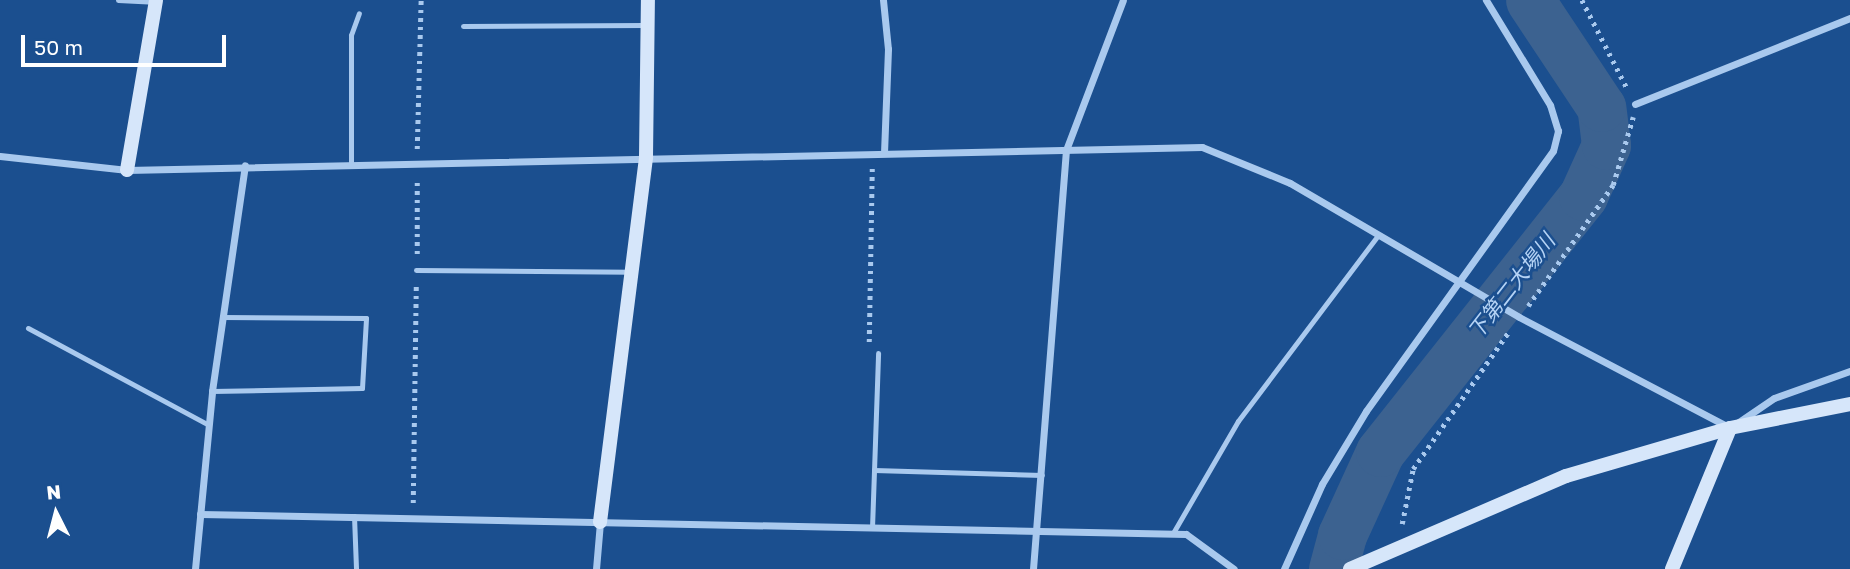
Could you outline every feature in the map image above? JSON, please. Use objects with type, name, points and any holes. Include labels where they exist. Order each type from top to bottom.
[{"type":"street","points":[[596,569],[646,157],[648,0]]},
{"type":"street","points":[[883,0],[888,49],[884,153]]},
{"type":"street","points":[[1033,569],[1066,150],[1123,0]]},
{"type":"street","points":[[1284,569],[1322,484],[1366,411],[1402,357],[1461,282],[1544,167],[1558,131],[1550,105],[1486,0]]},
{"type":"street","points":[[127,170],[156,1]]},
{"type":"street","points":[[1635,104],[1850,18]]},
{"type":"street","points":[[0,156],[127,170],[351,162],[1202,147],[1290,183],[1519,317],[1730,428]]},
{"type":"street","points":[[195,569],[212,391],[245,165]]},
{"type":"street","points":[[1672,569],[1730,428],[1774,398],[1850,371]]},
{"type":"street","points":[[1350,569],[1566,477],[1730,428],[1850,404]]},
{"type":"street","points":[[200,514],[1173,533],[1186,534],[1234,569]]},
{"type":"lane","points":[[118,0],[156,1]]},
{"type":"lane","points":[[351,162],[351,35],[359,13]]},
{"type":"lane","points":[[463,26],[648,25]]},
{"type":"lane","points":[[1173,533],[1238,421],[1378,235]]},
{"type":"lane","points":[[416,271],[631,272]]},
{"type":"lane","points":[[212,391],[362,388],[366,318],[222,317]]},
{"type":"lane","points":[[28,328],[209,425]]},
{"type":"lane","points":[[872,528],[878,353]]},
{"type":"lane","points":[[874,470],[1042,475]]},
{"type":"lane","points":[[354,516],[356,569]]},
{"type":"path","points":[[1399,548],[1413,469],[1613,186],[1630,140],[1635,104],[1582,0]]},
{"type":"waterway","name":"下第二大場川","points":[[1333,569],[1342,535],[1380,452],[1583,196],[1606,145],[1601,107],[1530,0]]}]
